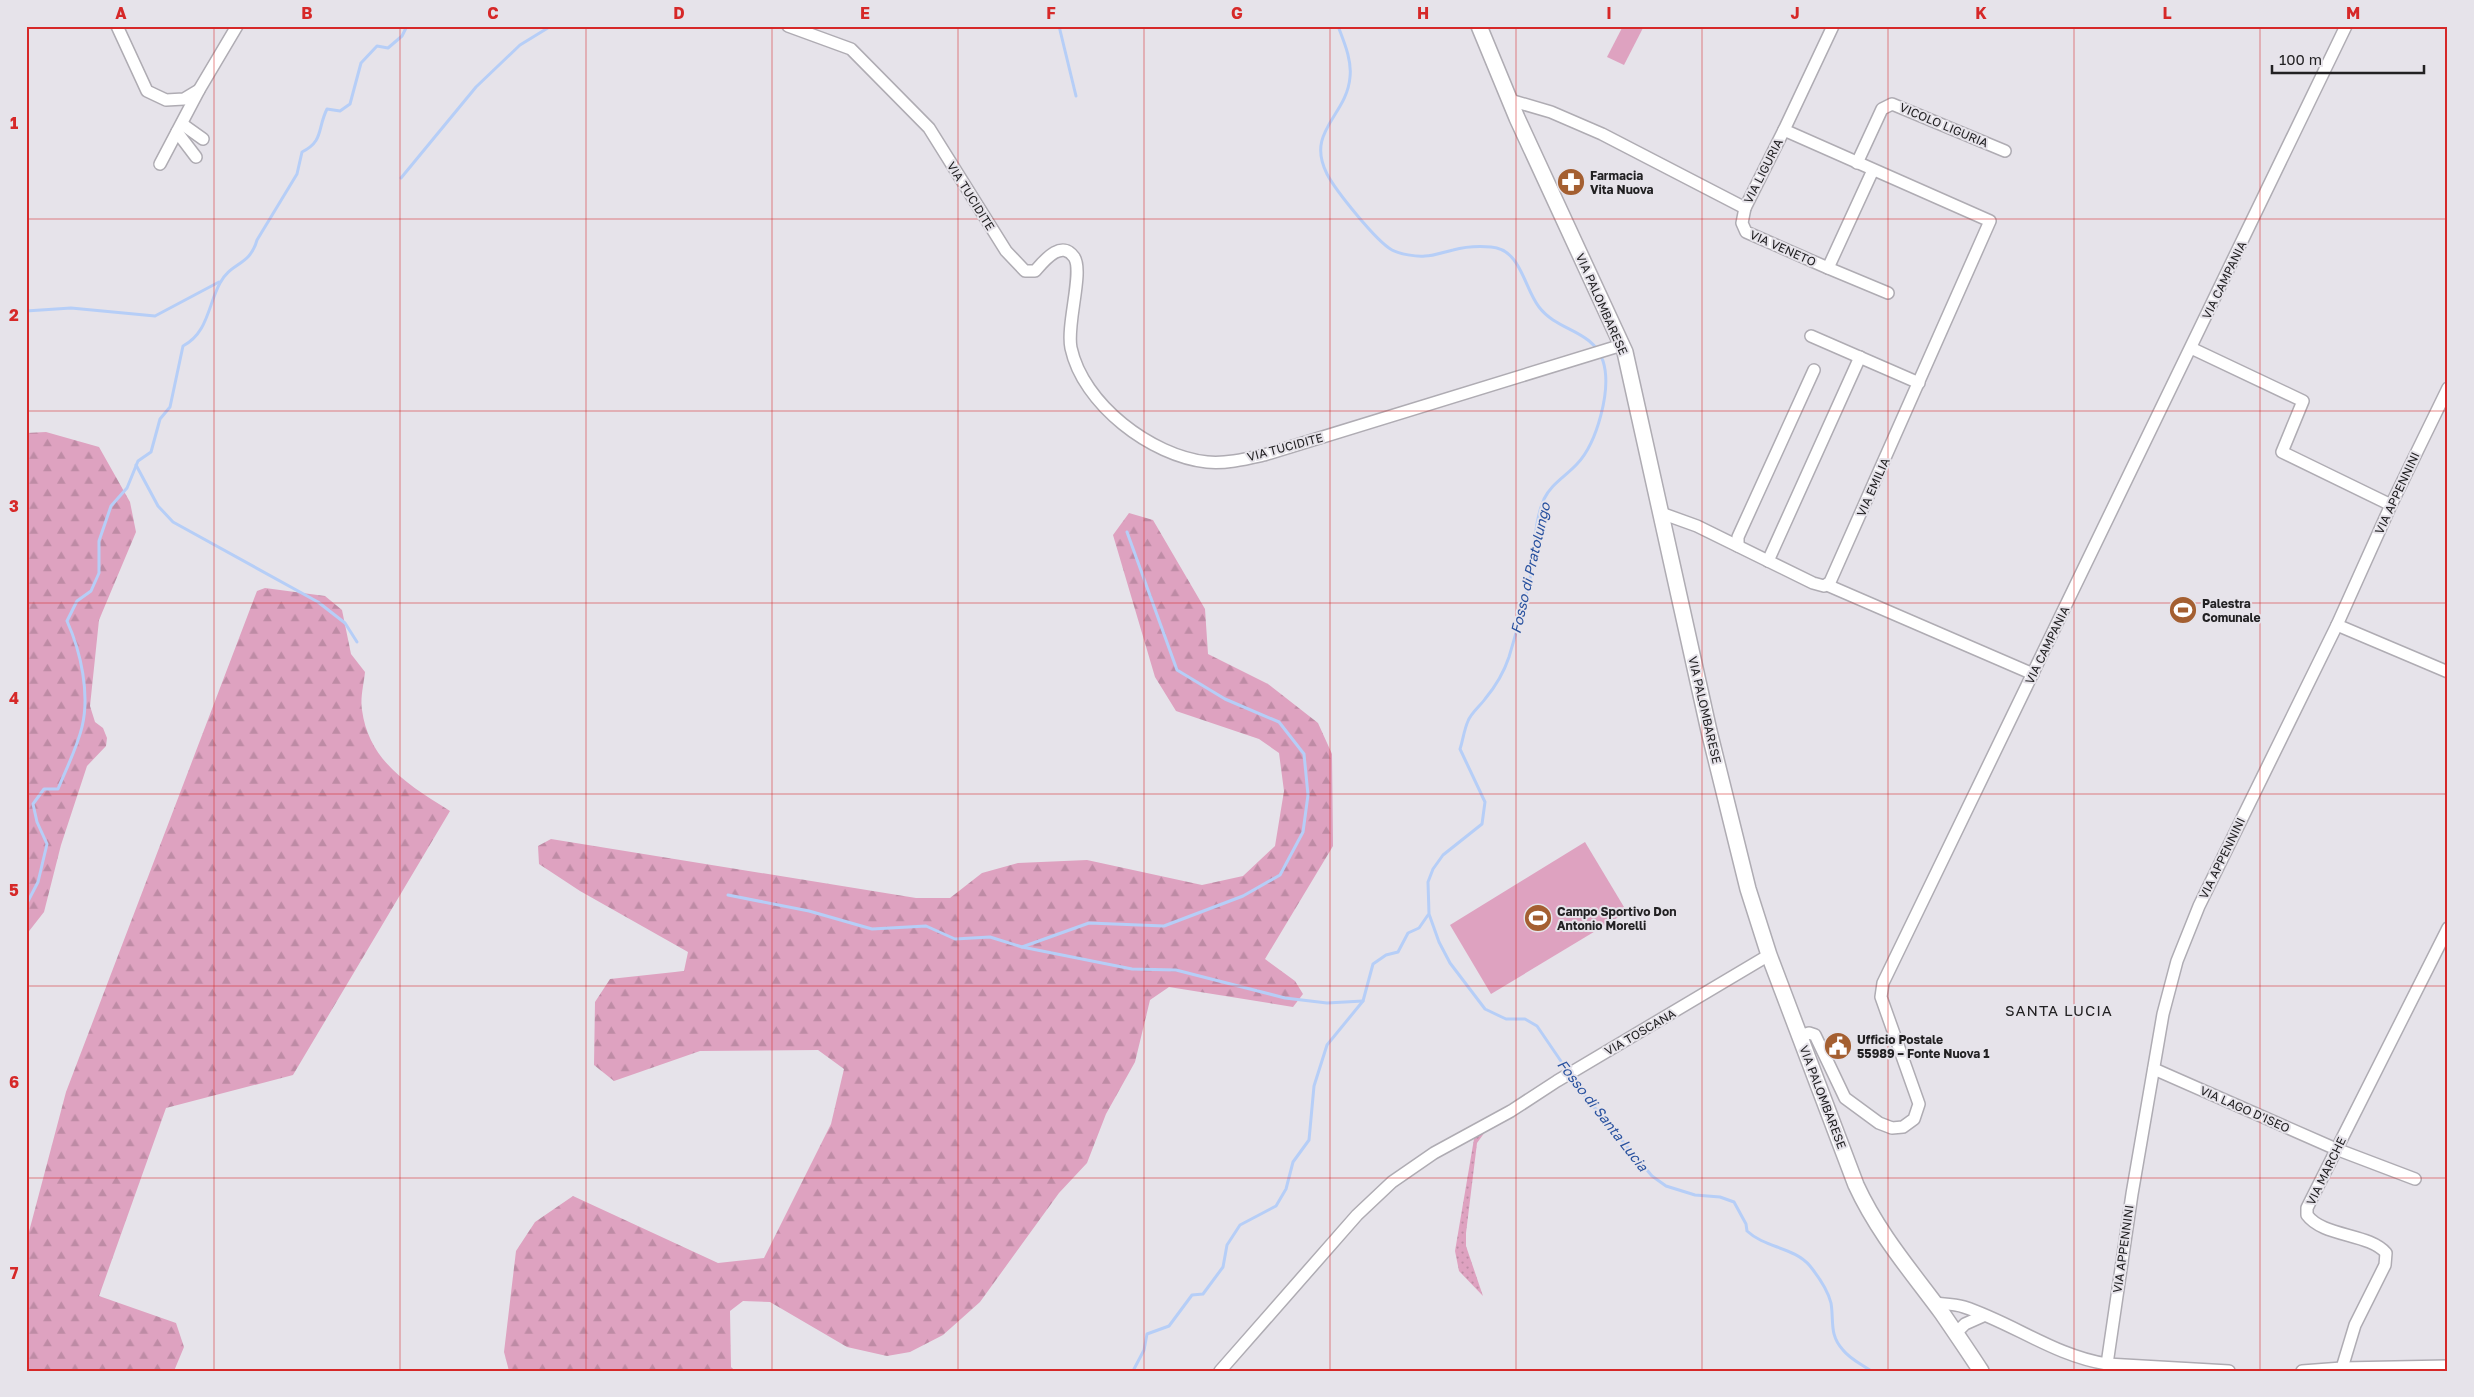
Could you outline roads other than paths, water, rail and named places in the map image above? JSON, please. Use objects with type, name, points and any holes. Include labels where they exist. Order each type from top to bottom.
[{"type":"main road","name":"VIA PALOMBARESE","points":[[1479,26],[1616,348],[1661,513],[1737,847],[1769,954],[1856,1185],[1868,1210],[1882,1234],[1956,1333],[1981,1371]]},
{"type":"street","points":[[117,26],[147,90],[166,100],[184,99],[199,90]]},
{"type":"street","points":[[160,164],[199,90],[237,26]]},
{"type":"street","name":"VIA TUCIDITE","points":[[788,26],[851,49],[929,128],[1006,251],[1025,271],[1035,271],[1047,256],[1058,250],[1068,252],[1075,258],[1078,273],[1070,332],[1071,347],[1077,364],[1090,388],[1124,426],[1176,454],[1208,462],[1264,456],[1616,348]]},
{"type":"street","points":[[1784,130],[1833,26]]},
{"type":"street","name":"VIA CAMPANIA","points":[[1800,1036],[1809,1033],[1815,1035],[1845,1098],[1879,1123],[1889,1128],[1900,1128],[1908,1124],[1916,1115],[1918,1104],[1882,1001],[1882,988],[2346,26]]},
{"type":"street","name":"VIA LIGURIA","points":[[1510,100],[1551,112],[1579,123],[1745,208],[1784,130],[1990,221]]},
{"type":"street","name":"VICOLO LIGURIA","points":[[1857,163],[1882,109],[1892,104],[2005,151]]},
{"type":"street","points":[[179,128],[203,139]]},
{"type":"street","points":[[179,128],[196,156]]},
{"type":"street","name":"VIA VENETO","points":[[1745,208],[1742,223],[1746,232],[1828,268],[1873,170]]},
{"type":"street","name":"VIA EMILIA","points":[[1827,585],[1833,579],[1990,221]]},
{"type":"street","points":[[1828,268],[1888,293]]},
{"type":"street","points":[[1812,336],[1919,382]]},
{"type":"street","points":[[2191,348],[2303,402],[2282,452],[2390,505]]},
{"type":"street","points":[[1768,560],[1860,357]]},
{"type":"street","points":[[1738,546],[1738,537],[1814,370]]},
{"type":"street","name":"VIA APPENNINI","points":[[2106,1364],[2132,1194],[2179,938],[2199,906],[2337,625],[2390,505],[2448,388]]},
{"type":"street","points":[[1661,513],[1697,526],[1813,582],[1827,585],[2033,674]]},
{"type":"street","points":[[2337,625],[2448,672]]},
{"type":"street","name":"VIA MARCHE","points":[[2342,1368],[2355,1325],[2387,1255],[2378,1246],[2320,1225],[2307,1214],[2309,1201],[2448,928]]},
{"type":"street","name":"VIA TOSCANA","points":[[1220,1371],[1357,1214],[1380,1192],[1434,1153],[1511,1111],[1557,1081],[1769,954]]},
{"type":"street","name":"VIA LAGO D'ISEO","points":[[2154,1069],[2336,1149],[2415,1179]]},
{"type":"street","points":[[1934,1303],[1965,1308],[2062,1352],[2106,1364],[2229,1371]]},
{"type":"street","points":[[1956,1333],[1965,1324],[1983,1316]]},
{"type":"street","points":[[2302,1371],[2342,1368],[2448,1366]]},
{"type":"waterway","points":[[26,905],[38,882],[47,844],[37,822],[33,804],[44,789],[58,789],[77,743],[84,714],[83,673],[67,621],[77,601],[91,591],[99,573],[99,541],[111,506],[127,488],[138,461],[151,452],[160,419],[170,407],[183,346],[198,334],[203,326],[216,291],[224,276],[250,255],[297,174],[302,152],[309,148],[317,139],[327,109],[340,111],[350,104],[361,63],[377,46],[388,48],[402,36],[407,26]]},
{"type":"waterway","points":[[401,178],[476,87],[520,45],[551,26]]},
{"type":"waterway","points":[[1059,26],[1076,96]]},
{"type":"waterway","name":"Fosso di Pratolungo","points":[[1338,26],[1349,58],[1350,77],[1342,103],[1329,124],[1321,146],[1322,159],[1327,174],[1347,203],[1376,237],[1392,250],[1399,253],[1413,256],[1428,256],[1472,247],[1501,249],[1509,255],[1521,271],[1539,307],[1555,321],[1583,336],[1598,351],[1603,361],[1605,373],[1604,400],[1591,443],[1577,464],[1555,484],[1544,499],[1537,526],[1531,574],[1507,663],[1496,684],[1471,715],[1465,728],[1460,749],[1485,802],[1482,824],[1443,855],[1433,869],[1428,882],[1429,914],[1439,942],[1450,963],[1485,1009],[1506,1019],[1525,1019],[1537,1026],[1584,1095],[1652,1176],[1666,1186],[1695,1195],[1720,1197],[1734,1202],[1746,1224],[1747,1231],[1754,1237],[1796,1255],[1810,1266],[1830,1298],[1836,1339],[1849,1356],[1871,1371]]},
{"type":"waterway","points":[[26,311],[71,308],[155,316],[219,282]]},
{"type":"waterway","points":[[136,465],[158,506],[173,522],[318,602],[345,623],[357,642]]},
{"type":"waterway","points":[[1022,947],[1089,923],[1164,926],[1243,896],[1280,875],[1303,832],[1308,795],[1304,754],[1279,722],[1225,699],[1177,670],[1127,532]]},
{"type":"waterway","points":[[728,895],[809,911],[872,929],[926,926],[955,939],[990,937],[1022,947],[1132,969],[1176,970],[1285,998],[1327,1003],[1363,1001]]},
{"type":"waterway","points":[[1133,1371],[1144,1350],[1147,1334],[1169,1326],[1192,1295],[1203,1294],[1223,1267],[1227,1245],[1240,1225],[1276,1206],[1286,1189],[1293,1162],[1309,1140],[1314,1086],[1327,1045],[1363,1001],[1373,964],[1386,955],[1398,952],[1408,933],[1419,928],[1428,915]]},
{"type":"place","name":"Farmacia Vita Nuova","points":[[1571,182]]},
{"type":"place","name":"Palestra Comunale","points":[[2183,610]]},
{"type":"place","name":"Campo Sportivo Don Antonio Morelli","points":[[1538,918]]},
{"type":"place","name":"Ufficio Postale 55989 – Fonte Nuova 1","points":[[1838,1046]]},
{"type":"district","name":"SANTA LUCIA","points":[[2059,1010]]},
{"type":"water label","name":"Fosso di Santa Lucia","points":[[1603,1115]]}]
